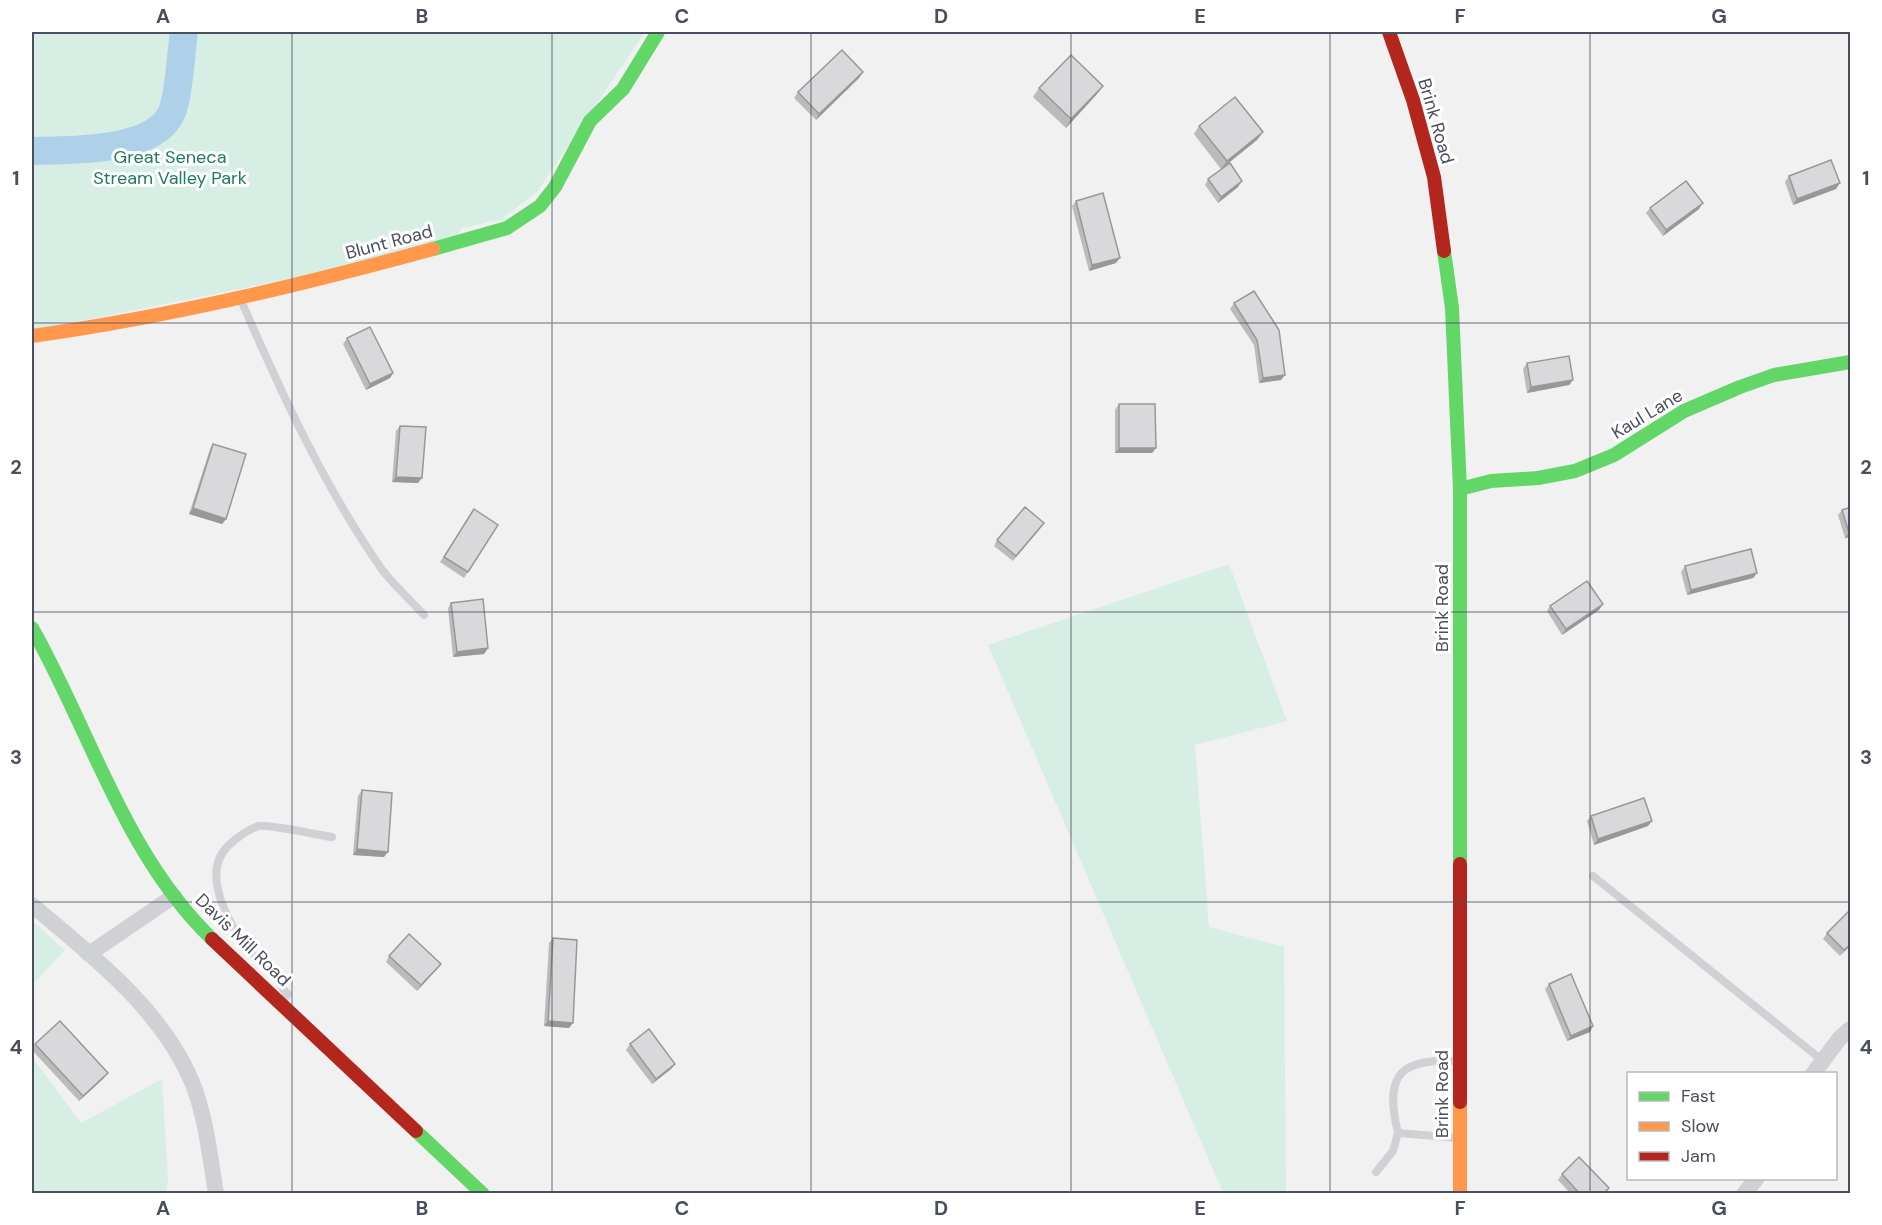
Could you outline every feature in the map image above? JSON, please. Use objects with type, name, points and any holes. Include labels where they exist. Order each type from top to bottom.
[{"type":"street","name":"Blunt Road","points":[[32,336],[111,325],[240,298],[396,260],[507,228],[540,206],[550,194],[590,121],[623,89],[658,32]]},
{"type":"street","name":"Brink Road","points":[[1389,32],[1413,100],[1434,177],[1452,308],[1460,489],[1460,1194]]},
{"type":"street","name":"Kaul Lane","points":[[1460,489],[1491,481],[1538,478],[1575,471],[1614,454],[1684,411],[1740,387],[1774,375],[1851,362]]},
{"type":"street","name":"Davis Mill Road","points":[[32,628],[62,679],[106,784],[174,896],[203,930],[483,1194]]},
{"type":"street","points":[[89,954],[174,896]]},
{"type":"street","points":[[32,905],[89,954],[151,1016],[174,1047],[192,1083],[208,1135],[216,1194]]},
{"type":"street","points":[[1818,1067],[1851,1029]]},
{"type":"street","points":[[1744,1194],[1755,1180]]},
{"type":"lane","points":[[240,298],[285,402],[346,513],[384,572],[424,615]]},
{"type":"lane","points":[[282,1003],[288,994],[283,991],[276,976],[253,954],[229,914],[215,876],[217,864],[224,850],[259,826],[332,837]]},
{"type":"lane","points":[[1593,876],[1818,1067]]},
{"type":"lane","points":[[1376,1172],[1393,1151],[1398,1132],[1393,1098],[1399,1075],[1406,1067],[1419,1061],[1460,1061]]},
{"type":"lane","points":[[1398,1132],[1460,1138]]},
{"type":"green space","name":"Great Seneca Stream Valley Park","points":[[32,32],[645,32],[537,192],[501,220],[462,228],[456,237],[333,270],[32,331]]},
{"type":"green space","points":[[1229,564],[1287,721],[1195,745],[1209,927],[1284,947],[1286,1193],[1223,1193],[988,645]]},
{"type":"green space","points":[[32,921],[65,950],[32,985]]},
{"type":"green space","points":[[32,1057],[81,1123],[162,1079],[168,1179],[166,1193],[32,1193]]},
{"type":"building","points":[[842,50],[863,72],[819,114],[798,92]]},
{"type":"building","points":[[1071,55],[1103,86],[1071,119],[1039,88]]},
{"type":"building","points":[[1235,97],[1263,132],[1227,161],[1199,126]]},
{"type":"building","points":[[1831,160],[1840,183],[1797,199],[1789,176]]},
{"type":"building","points":[[1230,163],[1242,181],[1221,197],[1208,179]]},
{"type":"building","points":[[1686,181],[1703,203],[1666,230],[1650,208]]},
{"type":"building","points":[[1103,193],[1120,258],[1092,265],[1076,201]]},
{"type":"building","points":[[1254,291],[1279,330],[1285,375],[1263,378],[1257,340],[1234,303]]},
{"type":"building","points":[[370,327],[393,373],[370,384],[347,338]]},
{"type":"building","points":[[1569,356],[1573,380],[1531,387],[1527,363]]},
{"type":"building","points":[[1119,404],[1155,404],[1156,448],[1119,448]]},
{"type":"building","points":[[400,426],[426,427],[422,478],[396,477]]},
{"type":"building","points":[[213,444],[246,454],[226,519],[193,508]]},
{"type":"building","points":[[1025,507],[1044,523],[1016,556],[997,540]]},
{"type":"building","points":[[1851,507],[1851,532],[1849,533],[1842,510]]},
{"type":"building","points":[[474,509],[498,525],[468,572],[444,557]]},
{"type":"building","points":[[1751,549],[1757,573],[1691,590],[1685,566]]},
{"type":"building","points":[[1587,581],[1603,604],[1566,629],[1550,606]]},
{"type":"building","points":[[483,599],[488,648],[457,652],[451,603]]},
{"type":"building","points":[[362,790],[392,793],[388,852],[357,849]]},
{"type":"building","points":[[1644,798],[1652,821],[1598,839],[1591,816]]},
{"type":"building","points":[[1851,909],[1851,944],[1844,950],[1827,933]]},
{"type":"building","points":[[409,934],[441,964],[421,985],[389,956]]},
{"type":"building","points":[[553,938],[577,940],[573,1023],[548,1021]]},
{"type":"building","points":[[1571,974],[1593,1026],[1571,1036],[1549,984]]},
{"type":"building","points":[[60,1021],[108,1073],[83,1096],[35,1044]]},
{"type":"building","points":[[649,1029],[675,1064],[656,1079],[630,1044]]},
{"type":"building","points":[[1579,1157],[1609,1188],[1603,1194],[1580,1194],[1562,1174]]},
{"type":"waterway","points":[[32,151],[108,147],[128,143],[161,127],[174,107],[184,32]]},
{"type":"traffic: fast","points":[[433,249],[507,228],[540,206],[555,187],[590,121],[623,89],[658,32]]},
{"type":"traffic: fast","points":[[1444,251],[1452,308],[1460,489],[1460,864]]},
{"type":"traffic: fast","points":[[1460,489],[1491,481],[1538,478],[1575,471],[1614,455],[1684,411],[1740,387],[1774,375],[1850,362]]},
{"type":"traffic: fast","points":[[32,628],[132,831],[155,869],[181,905],[212,939]]},
{"type":"traffic: fast","points":[[416,1131],[483,1194]]},
{"type":"traffic: slow","points":[[32,336],[184,310],[433,249]]},
{"type":"traffic: slow","points":[[1460,1102],[1460,1194]]},
{"type":"traffic: jam","points":[[1389,32],[1413,100],[1434,177],[1444,251]]},
{"type":"traffic: jam","points":[[1460,864],[1460,1102]]},
{"type":"traffic: jam","points":[[212,939],[416,1131]]}]
